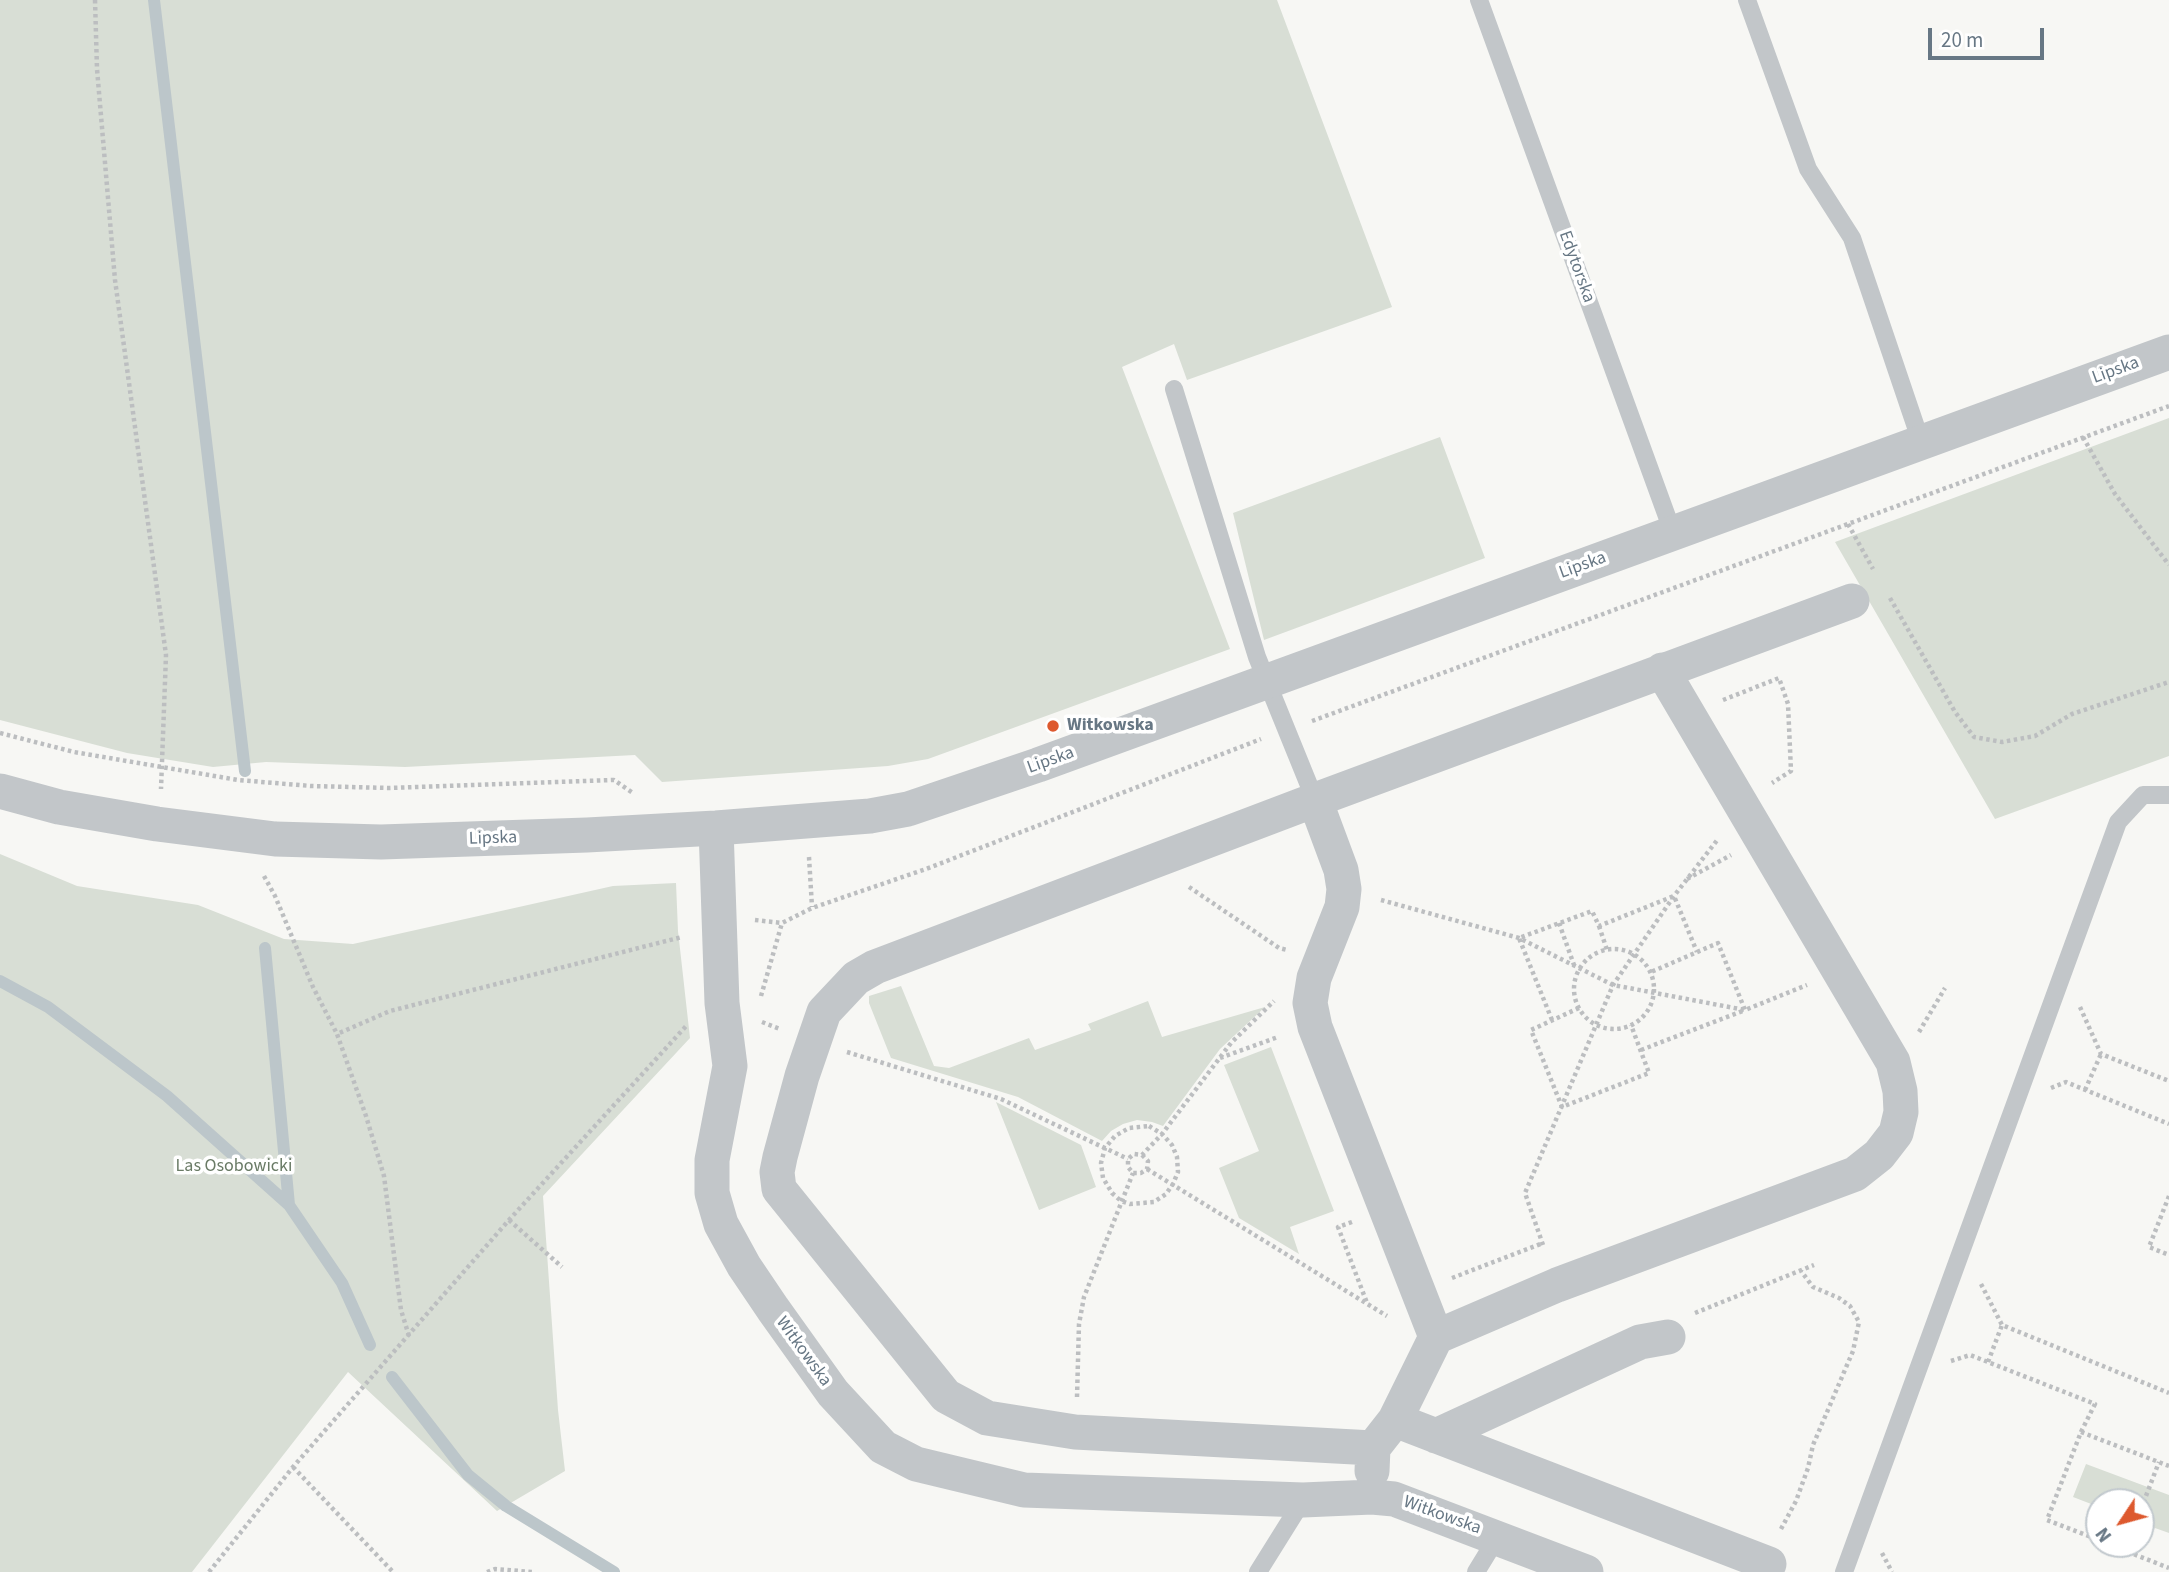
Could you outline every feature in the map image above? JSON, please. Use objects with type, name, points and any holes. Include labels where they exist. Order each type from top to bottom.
[{"type":"street","name":"Lipska","points":[[0,791],[59,807],[157,824],[275,839],[424,842],[716,828],[870,816],[908,809],[1038,765],[2169,352]]},
{"type":"street","points":[[1373,1448],[1075,1432],[987,1418],[946,1396],[779,1189],[777,1172],[780,1157],[824,1012],[856,978],[876,967],[1315,800],[1852,601]]},
{"type":"street","points":[[1372,1497],[1373,1448],[1395,1420],[1436,1337],[1558,1286],[1855,1174],[1879,1155],[1896,1133],[1902,1112],[1893,1062],[1662,670]]},
{"type":"street","points":[[1315,800],[1341,870],[1344,889],[1342,907],[1314,978],[1310,1003],[1315,1027],[1436,1337]]},
{"type":"street","name":"Witkowska","points":[[716,828],[722,1003],[730,1066],[712,1171],[712,1192],[721,1224],[744,1266],[832,1393],[883,1447],[916,1464],[1024,1490],[1303,1500],[1372,1497],[1394,1499],[1498,1536],[1586,1572]]},
{"type":"street","points":[[1436,1436],[1640,1342],[1668,1336]]},
{"type":"street","points":[[1395,1420],[1769,1564]]},
{"type":"lane","name":"Edytorska","points":[[1479,0],[1673,533]]},
{"type":"lane","points":[[1747,0],[1808,169],[1852,238],[1921,442]]},
{"type":"lane","points":[[1174,389],[1257,657],[1315,800]]},
{"type":"lane","points":[[1844,1572],[2118,822],[2143,795],[2169,795]]},
{"type":"lane","points":[[1258,1572],[1303,1500]]},
{"type":"lane","name":"Witkowska","points":[[1476,1572],[1498,1536]]},
{"type":"path","points":[[95,0],[99,95],[115,280],[138,467],[166,655],[163,769]]},
{"type":"path","points":[[1300,725],[2169,406]]},
{"type":"path","points":[[2083,437],[2115,494],[2169,565]]},
{"type":"path","points":[[1848,524],[1874,571]]},
{"type":"path","points":[[1888,594],[1955,712],[1974,737],[2002,742],[2035,736],[2072,714],[2169,682]]},
{"type":"path","points":[[1722,701],[1779,678],[1788,704],[1791,771],[1769,784]]},
{"type":"path","points":[[0,733],[74,752],[238,780],[311,786],[390,788],[614,780],[640,798]]},
{"type":"path","points":[[742,919],[782,923],[812,908],[926,869],[1268,736]]},
{"type":"path","points":[[1558,1286],[1525,1193],[1613,985],[1674,896],[1723,832]]},
{"type":"path","points":[[808,851],[812,908]]},
{"type":"path","points":[[1687,879],[1734,854]]},
{"type":"path","points":[[260,870],[275,896],[313,987],[337,1034],[366,1116],[384,1176],[401,1310],[409,1336]]},
{"type":"path","points":[[1182,882],[1279,948],[1291,952]]},
{"type":"path","points":[[1599,926],[1674,896]]},
{"type":"path","points":[[1674,896],[1697,952]]},
{"type":"path","points":[[1380,900],[1520,938],[1613,985],[1745,1010]]},
{"type":"path","points":[[1520,938],[1592,911],[1607,950]]},
{"type":"path","points":[[759,1006],[782,923]]},
{"type":"path","points":[[1559,923],[1577,967],[1574,985],[1576,1002],[1585,1016],[1597,1025],[1613,1029],[1631,1026],[1649,1010],[1654,993],[1651,972],[1634,955],[1625,950],[1607,950],[1591,956],[1577,967]]},
{"type":"path","points":[[337,1034],[390,1011],[684,937]]},
{"type":"path","points":[[1520,938],[1552,1020]]},
{"type":"path","points":[[1651,972],[1718,943],[1745,1010]]},
{"type":"path","points":[[1641,1050],[1808,985]]},
{"type":"path","points":[[1142,1155],[1162,1134],[1231,1042],[1283,993]]},
{"type":"path","points":[[2077,999],[2101,1054],[2169,1081]]},
{"type":"path","points":[[209,1572],[293,1467],[509,1220],[703,1008],[722,1003]]},
{"type":"path","points":[[1562,1107],[1531,1030],[1579,1007]]},
{"type":"path","points":[[1562,1107],[1649,1073],[1631,1026]]},
{"type":"path","points":[[1220,1058],[1279,1036]]},
{"type":"path","points":[[813,1042],[1001,1099],[1128,1159]]},
{"type":"path","points":[[2085,1090],[2101,1054]]},
{"type":"path","points":[[2041,1093],[2066,1082],[2169,1124]]},
{"type":"path","points":[[1149,1126],[1162,1134],[1178,1157],[1178,1172],[1166,1195],[1154,1202],[1141,1204],[1121,1201],[1112,1193],[1103,1178],[1101,1163],[1105,1148],[1115,1136],[1129,1128],[1149,1126]]},
{"type":"path","points":[[1128,1159],[1135,1154],[1142,1155],[1147,1161],[1147,1168]]},
{"type":"path","points":[[1128,1159],[1128,1167],[1133,1172],[1141,1173],[1147,1168]]},
{"type":"path","points":[[1147,1168],[1396,1321],[1436,1337]]},
{"type":"path","points":[[1075,1432],[1079,1324],[1084,1297],[1133,1172]]},
{"type":"path","points":[[2169,1196],[2149,1247],[2169,1255]]},
{"type":"path","points":[[509,1220],[562,1266]]},
{"type":"path","points":[[1668,1336],[1684,1319],[1707,1307],[1814,1265]]},
{"type":"path","points":[[1769,1564],[1777,1535],[1796,1501],[1813,1445],[1853,1351],[1859,1322],[1850,1307],[1839,1298],[1813,1287],[1801,1270]]},
{"type":"path","points":[[1980,1283],[2002,1325],[2169,1392]]},
{"type":"path","points":[[2002,1325],[1988,1362],[2095,1404],[2081,1432],[2047,1520],[2085,1535]]},
{"type":"path","points":[[2081,1432],[2169,1466]]},
{"type":"path","points":[[2149,1488],[2159,1462]]},
{"type":"path","points":[[293,1467],[393,1572]]},
{"type":"path","points":[[1882,1552],[1892,1572]]},
{"type":"path","points":[[2143,1558],[2169,1568]]},
{"type":"path","points":[[488,1572],[495,1569],[532,1572]]},
{"type":"green space","points":[[0,0],[1277,0],[1392,307],[1187,380],[1174,344],[1122,367],[1230,649],[928,759],[888,766],[662,782],[635,755],[405,767],[266,762],[213,767],[127,753],[0,720]]},
{"type":"green space","points":[[2169,418],[2169,756],[1995,819],[1835,542]]},
{"type":"green space","points":[[1440,437],[1485,558],[1264,640],[1233,513]]},
{"type":"green space","name":"Las Osobowicki","points":[[0,854],[77,886],[198,905],[284,939],[353,944],[613,886],[676,883],[678,931],[690,1038],[543,1196],[558,1410],[565,1471],[497,1511],[348,1372],[192,1572],[0,1572]]},
{"type":"green space","points":[[901,986],[934,1066],[949,1068],[1029,1038],[1035,1050],[1091,1030],[1088,1024],[1148,1001],[1162,1037],[1265,1007],[1220,1049],[1163,1126],[1137,1120],[1111,1131],[1102,1141],[1018,1097],[891,1058],[869,1003],[869,996]]},
{"type":"green space","points":[[1271,1047],[1334,1211],[1290,1227],[1299,1254],[1239,1218],[1219,1168],[1259,1151],[1224,1065]]},
{"type":"green space","points":[[996,1102],[1081,1145],[1096,1187],[1039,1210]]},
{"type":"green space","points":[[2086,1464],[2150,1488],[2085,1488],[2085,1502],[2073,1497]]},
{"type":"green space","points":[[2155,1490],[2169,1495],[2169,1533],[2155,1528]]},
{"type":"waterway","points":[[154,0],[245,771]]},
{"type":"waterway","points":[[265,948],[289,1205]]},
{"type":"waterway","points":[[0,981],[48,1007],[167,1096],[289,1205],[342,1283],[370,1345]]},
{"type":"waterway","points":[[392,1377],[468,1475],[506,1506],[614,1572]]},
{"type":"place","name":"Witkowska","points":[[1053,726]]}]
